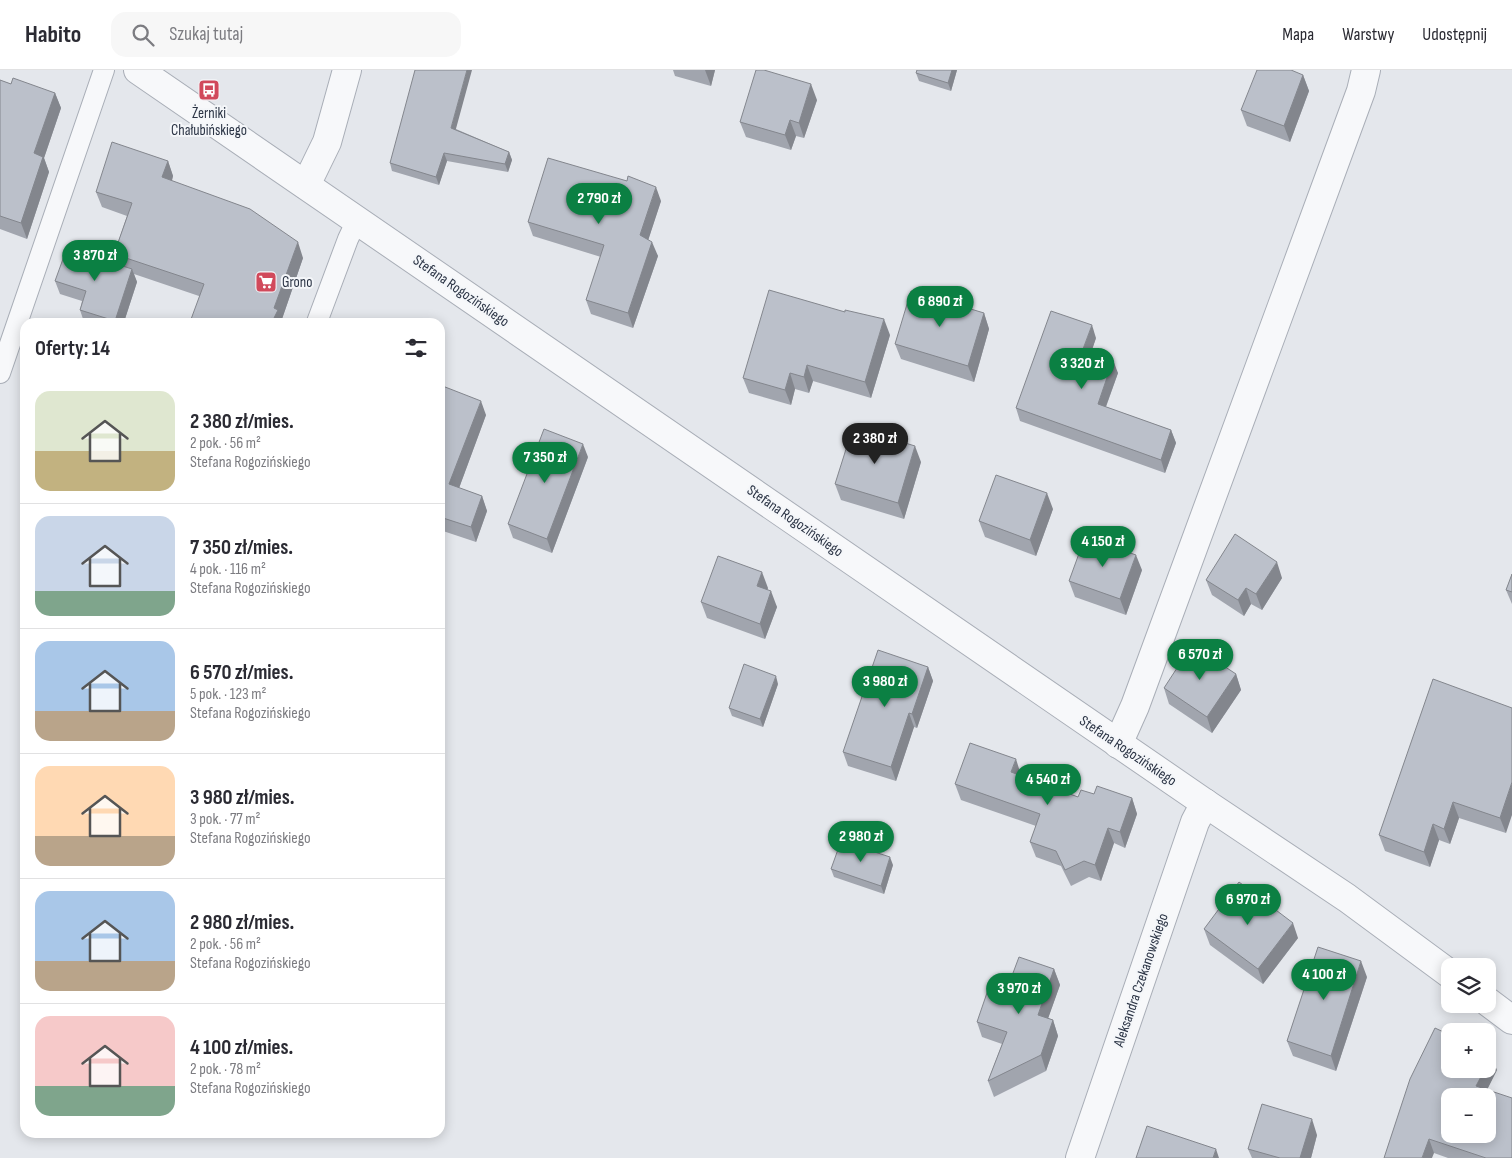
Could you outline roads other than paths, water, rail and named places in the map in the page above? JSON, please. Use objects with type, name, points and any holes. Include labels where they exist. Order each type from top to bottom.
[{"type":"street","name":"Stefana Rogozińskiego","points":[[138,70],[1118,744],[1347,898],[1441,967]]},
{"type":"street","points":[[306,185],[327,142],[347,70]]},
{"type":"street","points":[[1118,744],[1149,669],[1361,91],[1366,70]]},
{"type":"street","name":"Aleksandra Czekanowskiego","points":[[1080,1158],[1195,822],[1205,803]]},
{"type":"street","points":[[1496,1008],[1512,1020]]},
{"type":"lane","points":[[0,373],[104,70]]},
{"type":"lane","points":[[318,318],[357,220]]},
{"type":"place","name":"Żerniki Chałubińskiego","points":[[209,90]]},
{"type":"place","name":"Grono","points":[[266,282]]}]
